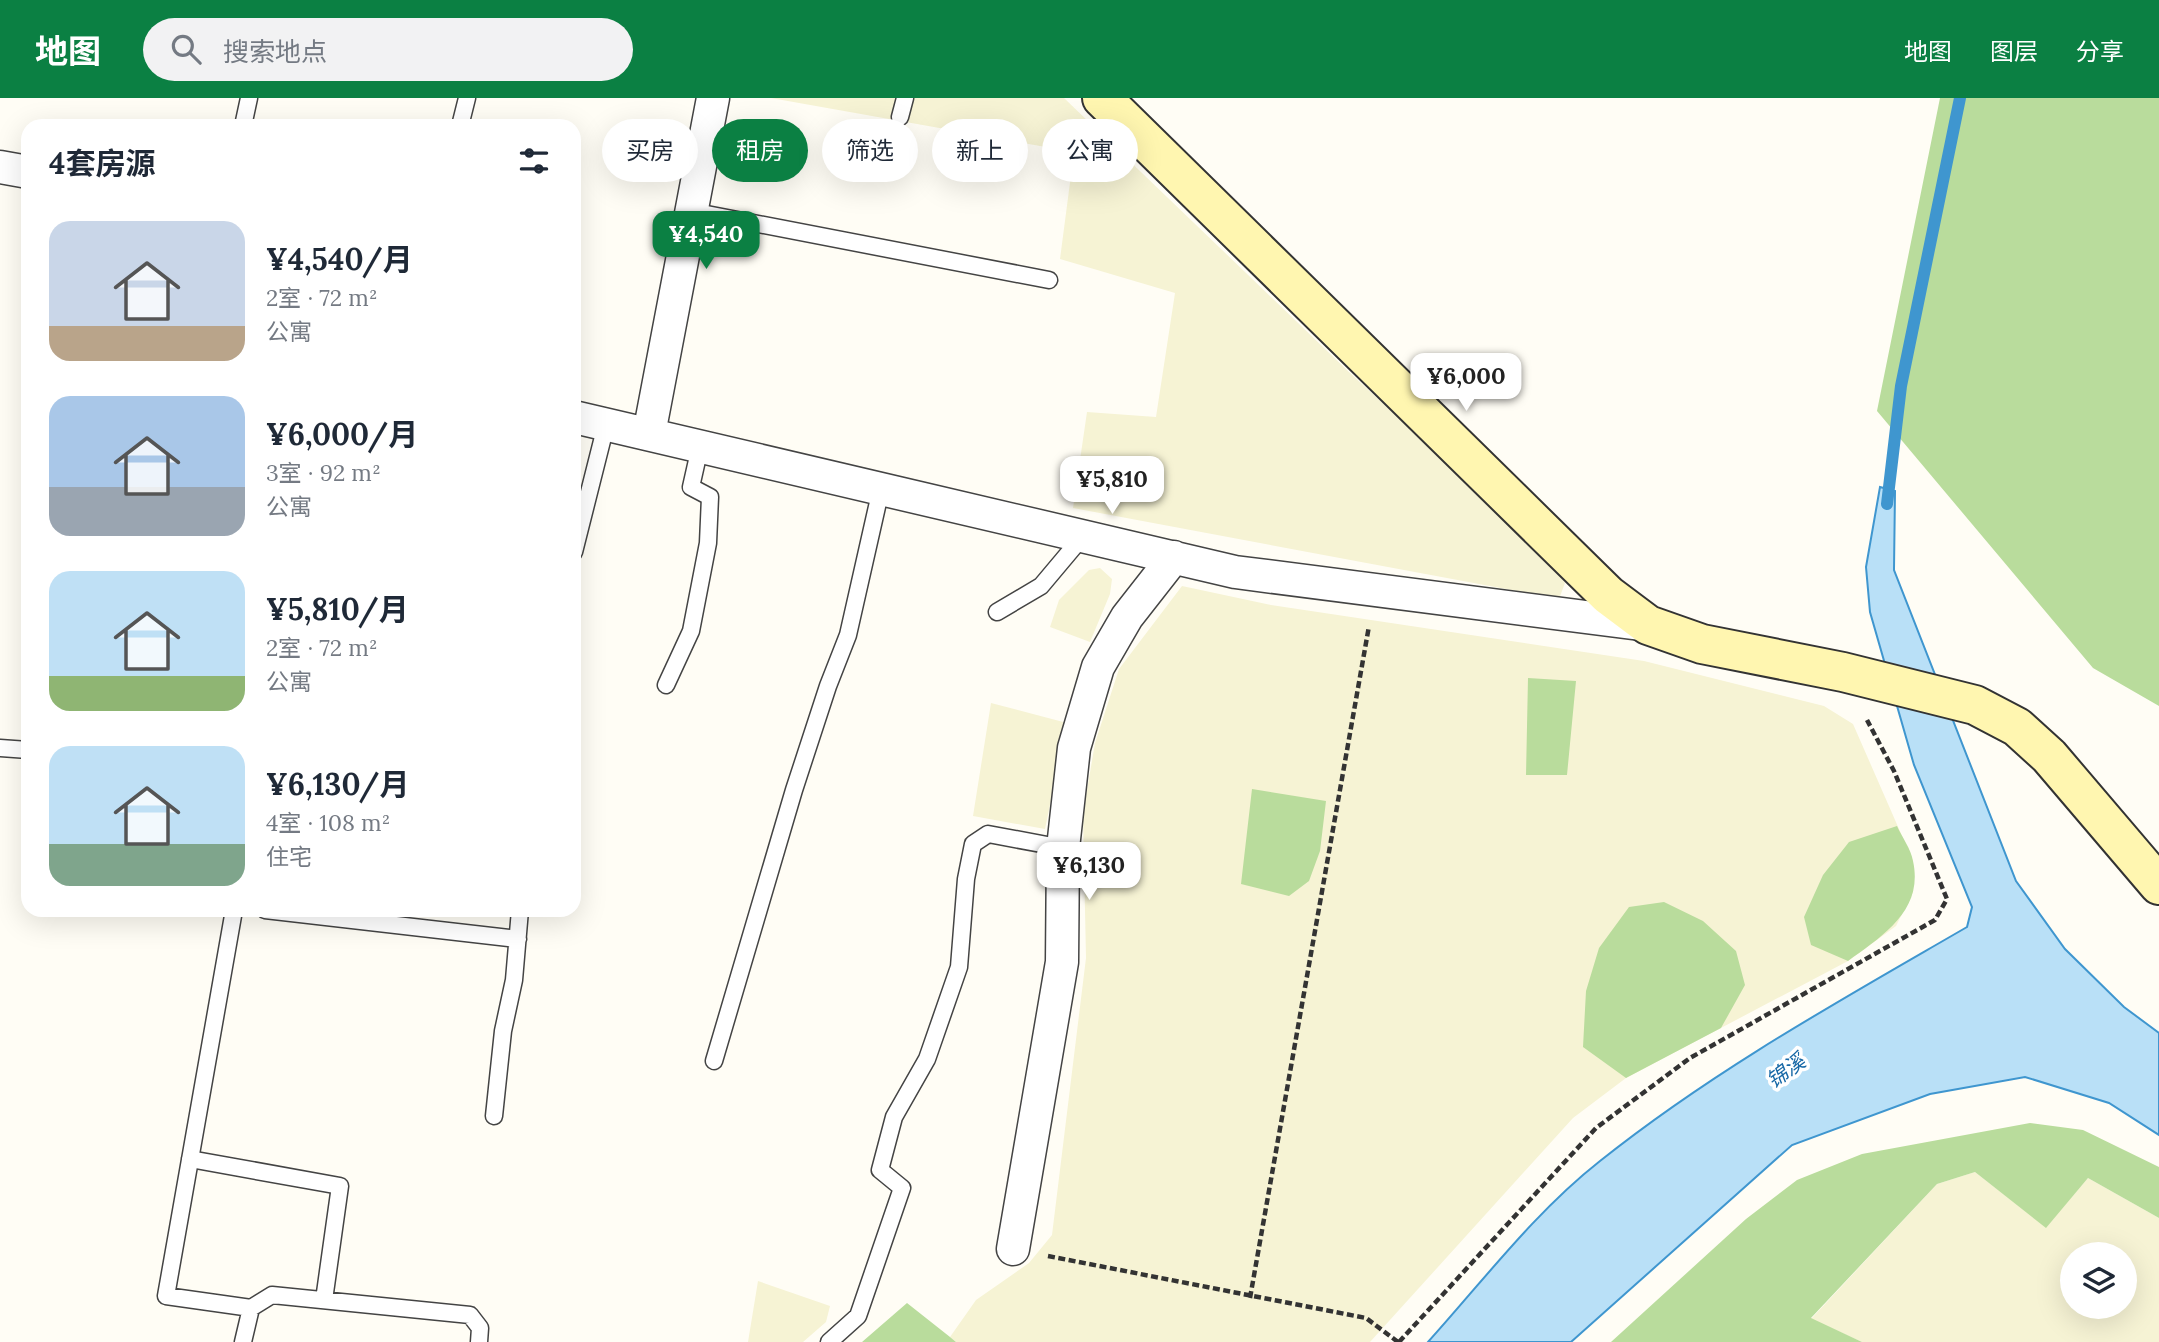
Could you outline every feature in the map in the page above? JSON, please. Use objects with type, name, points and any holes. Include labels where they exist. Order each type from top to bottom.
[{"type":"street","points":[[649,434],[713,98]]},
{"type":"street","points":[[1102,98],[1608,595],[1647,625]]},
{"type":"street","points":[[0,167],[21,171]]},
{"type":"street","points":[[581,419],[1235,572],[1647,625],[1702,644],[1851,674],[1975,705],[2017,727],[2049,756],[2159,886]]},
{"type":"street","points":[[1013,1249],[1062,962],[1063,848],[1074,748],[1098,667],[1127,617],[1174,557]]},
{"type":"lane","points":[[244,119],[249,98]]},
{"type":"lane","points":[[462,119],[467,98]]},
{"type":"lane","points":[[900,117],[905,98]]},
{"type":"lane","points":[[691,211],[1049,280]]},
{"type":"lane","points":[[581,524],[606,425]]},
{"type":"lane","points":[[666,685],[691,631],[708,543],[710,498],[691,487],[700,447]]},
{"type":"lane","points":[[714,1061],[794,790],[828,686],[849,635],[881,489]]},
{"type":"lane","points":[[997,612],[1041,586],[1083,536]]},
{"type":"lane","points":[[0,748],[21,750]]},
{"type":"lane","points":[[829,1342],[859,1316],[902,1188],[880,1170],[894,1117],[927,1059],[960,967],[966,879],[973,844],[988,834],[1063,848]]},
{"type":"lane","points":[[233,917],[166,1296],[251,1308],[272,1295],[470,1315],[480,1328],[480,1342]]},
{"type":"lane","points":[[326,917],[518,939]]},
{"type":"lane","points":[[494,1116],[520,917]]},
{"type":"lane","points":[[190,1159],[340,1186],[324,1300]]},
{"type":"lane","points":[[243,1342],[251,1308]]},
{"type":"path","points":[[1250,1298],[1375,590]]},
{"type":"path","points":[[1013,1249],[1250,1298],[1366,1318],[1398,1342],[1597,1128],[1690,1058],[1936,920],[1947,899],[1851,674]]},
{"type":"shaded area","points":[[771,98],[1064,98],[1086,119],[1042,119],[1042,146],[1028,144],[1028,119],[932,119],[932,127],[918,124],[918,119],[889,119]]},
{"type":"shaded area","points":[[1138,169],[1349,372],[1543,552],[1565,583],[1559,599],[1073,508],[1087,412],[1156,417],[1175,293],[1060,259],[1070,182],[1138,182]]},
{"type":"shaded area","points":[[1100,568],[1112,579],[1110,594],[1090,642],[1050,627],[1059,600],[1089,570]]},
{"type":"shaded area","points":[[1182,586],[1271,605],[1644,661],[1824,706],[1853,724],[1913,861],[1913,892],[1896,926],[1848,961],[1626,1078],[1573,1118],[1370,1342],[956,1342],[950,1337],[976,1300],[1029,1263],[1052,1235],[1086,958],[1083,814],[1095,743],[1119,669]]},
{"type":"shaded area","points":[[991,703],[1067,723],[1045,829],[973,816]]},
{"type":"shaded area","points":[[1975,1172],[2046,1227],[2088,1178],[2159,1218],[2159,1342],[1862,1342],[1811,1319],[1937,1184]]},
{"type":"shaded area","points":[[758,1281],[830,1306],[826,1322],[803,1342],[748,1342]]},
{"type":"green space","points":[[1940,98],[2159,98],[2159,706],[2093,668],[1877,411]]},
{"type":"green space","points":[[1528,678],[1576,681],[1567,775],[1526,775]]},
{"type":"green space","points":[[1252,789],[1326,801],[1320,851],[1309,881],[1289,896],[1241,884]]},
{"type":"green space","points":[[1897,826],[1912,857],[1915,879],[1906,908],[1886,932],[1848,961],[1811,945],[1804,917],[1823,875],[1849,842]]},
{"type":"green space","points":[[1664,902],[1703,921],[1736,951],[1745,985],[1721,1028],[1626,1078],[1583,1047],[1586,991],[1599,948],[1629,907]]},
{"type":"green space","points":[[2030,1123],[2083,1130],[2159,1167],[2159,1218],[2088,1178],[2046,1228],[1975,1172],[1937,1184],[1811,1318],[1862,1342],[1611,1342],[1746,1219],[1797,1180],[1862,1154]]},
{"type":"green space","points":[[907,1303],[950,1337],[956,1342],[862,1342]]},
{"type":"water","name":"锦溪","points":[[1880,487],[1895,491],[1894,570],[2016,881],[2065,949],[2124,1007],[2159,1033],[2159,1135],[2109,1103],[2025,1077],[1930,1094],[1792,1145],[1571,1342],[1428,1342],[1553,1202],[1600,1161],[1733,1066],[1967,927],[1972,907],[1914,765],[1870,612],[1866,567]]},
{"type":"waterway","points":[[1887,504],[1901,386],[1960,98]]}]
